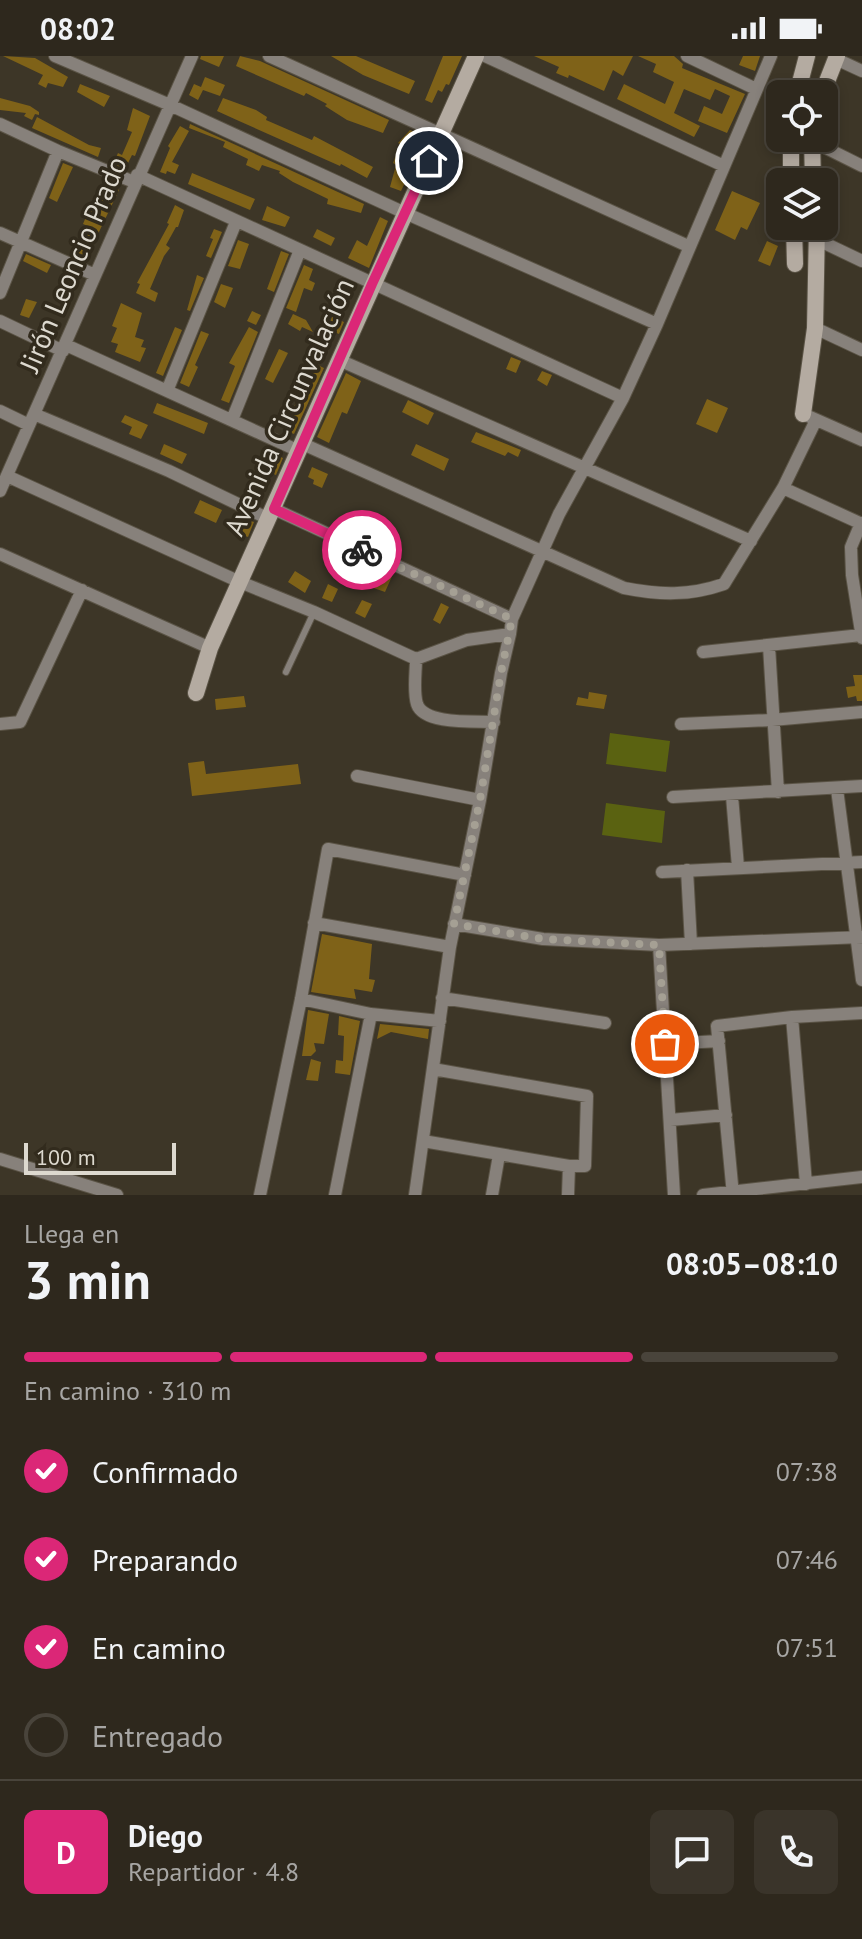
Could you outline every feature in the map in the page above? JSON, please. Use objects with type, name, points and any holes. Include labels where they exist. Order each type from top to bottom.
[{"type":"street","points":[[55,56],[657,324]]},
{"type":"street","name":"Jirón Leoncio Prado","points":[[2,485],[192,56]]},
{"type":"street","points":[[269,56],[688,246]]},
{"type":"street","name":"Avenida Circunvalación","points":[[196,693],[210,648],[476,56]]},
{"type":"street","points":[[485,56],[724,166]]},
{"type":"street","points":[[687,56],[756,89]]},
{"type":"street","points":[[415,1195],[450,947],[512,619],[559,514],[623,398],[771,56]]},
{"type":"street","points":[[801,80],[807,56]]},
{"type":"street","points":[[827,80],[836,57],[862,71]]},
{"type":"street","points":[[0,124],[58,151],[136,178],[300,250],[623,398]]},
{"type":"street","points":[[0,293],[58,151]]},
{"type":"street","points":[[835,152],[862,166]]},
{"type":"street","points":[[167,391],[236,222]]},
{"type":"street","points":[[0,233],[95,275]]},
{"type":"street","points":[[794,240],[795,264]]},
{"type":"street","points":[[0,321],[484,524],[624,588],[654,594],[704,591],[724,584],[783,488],[809,417],[817,240]]},
{"type":"street","points":[[828,240],[862,261]]},
{"type":"street","points":[[232,420],[300,250]]},
{"type":"street","points":[[815,328],[862,350]]},
{"type":"street","points":[[339,360],[751,541]]},
{"type":"street","points":[[0,411],[169,471],[512,619]]},
{"type":"street","points":[[809,417],[862,440]]},
{"type":"street","points":[[2,485],[314,612],[416,659],[467,640],[510,634]]},
{"type":"street","points":[[703,652],[862,636],[852,575],[851,547],[862,524],[783,488]]},
{"type":"street","points":[[0,554],[210,648]]},
{"type":"street","points":[[0,724],[20,722],[82,590]]},
{"type":"street","points":[[769,646],[778,792]]},
{"type":"street","points":[[416,659],[416,700],[425,714],[437,719],[494,722]]},
{"type":"street","points":[[681,724],[862,712]]},
{"type":"street","points":[[357,776],[480,800]]},
{"type":"street","points":[[673,797],[732,796],[862,786]]},
{"type":"street","points":[[837,789],[859,937],[862,980]]},
{"type":"street","points":[[732,796],[738,867]]},
{"type":"street","points":[[260,1195],[301,999],[328,849],[465,875]]},
{"type":"street","points":[[662,872],[862,862]]},
{"type":"street","points":[[687,870],[691,944]]},
{"type":"street","points":[[314,923],[450,947]]},
{"type":"street","points":[[454,924],[543,939],[659,945],[859,937]]},
{"type":"street","points":[[659,945],[674,1195]]},
{"type":"street","points":[[442,998],[605,1023]]},
{"type":"street","points":[[301,999],[371,1014],[440,1021]]},
{"type":"street","points":[[733,1194],[717,1026],[862,1013]]},
{"type":"street","points":[[335,1195],[371,1014]]},
{"type":"street","points":[[792,1017],[806,1184]]},
{"type":"street","points":[[665,1044],[719,1041]]},
{"type":"street","points":[[423,1141],[569,1166],[585,1166],[587,1096],[433,1069]]},
{"type":"street","points":[[670,1120],[726,1115]]},
{"type":"street","points":[[492,1195],[499,1155]]},
{"type":"street","points":[[0,1159],[117,1195]]},
{"type":"street","points":[[568,1195],[569,1166]]},
{"type":"street","points":[[703,1195],[862,1177]]},
{"type":"lane","points":[[286,672],[314,612]]},
{"type":"green space","points":[[610,733],[670,741],[666,772],[606,764]]},
{"type":"green space","points":[[606,803],[665,811],[662,843],[602,835]]},
{"type":"building","points":[[3,56],[35,58],[68,77],[63,87],[48,83],[46,88],[38,84],[43,75]]},
{"type":"building","points":[[201,56],[224,56],[219,67],[200,59]]},
{"type":"building","points":[[240,56],[260,61],[389,120],[383,133],[347,120],[306,93],[304,96],[236,66]]},
{"type":"building","points":[[331,56],[356,56],[415,81],[409,94],[363,75]]},
{"type":"building","points":[[443,56],[462,56],[449,85],[446,84],[442,92],[438,90],[432,103],[425,100]]},
{"type":"building","points":[[534,56],[633,56],[623,76],[613,70],[604,91],[569,75],[568,78],[556,73],[559,67]]},
{"type":"building","points":[[638,56],[674,56],[683,64],[682,68],[745,94],[727,133],[698,121],[704,106],[722,114],[730,96],[715,89],[710,100],[684,89],[674,113],[700,126],[694,137],[617,99],[624,84],[665,104],[674,82],[653,72],[656,64]]},
{"type":"building","points":[[743,56],[760,56],[755,71],[739,65]]},
{"type":"building","points":[[205,77],[225,85],[220,96],[203,90],[198,100],[189,95],[194,84],[201,87]]},
{"type":"building","points":[[80,84],[110,96],[104,107],[77,92]]},
{"type":"building","points":[[0,98],[30,106],[39,115],[35,114],[32,120],[24,116],[26,113],[0,110]]},
{"type":"building","points":[[223,98],[256,110],[267,117],[266,120],[312,140],[314,136],[373,167],[367,178],[217,111]]},
{"type":"building","points":[[133,108],[150,116],[135,156],[132,155],[125,169],[113,164],[118,153],[122,155],[132,132],[127,130]]},
{"type":"building","points":[[37,117],[89,145],[101,148],[98,157],[32,128]]},
{"type":"building","points":[[190,124],[364,204],[361,213],[327,204],[328,199],[293,182],[280,171],[262,165],[259,171],[246,165],[248,159],[223,147],[225,142],[189,128]]},
{"type":"building","points":[[180,126],[189,131],[172,162],[179,165],[175,174],[160,172],[170,148],[168,146]]},
{"type":"building","points":[[410,130],[427,137],[401,191],[390,187],[396,165],[393,163],[398,143]]},
{"type":"building","points":[[63,163],[73,167],[57,202],[49,198]]},
{"type":"building","points":[[192,173],[255,199],[250,210],[188,184]]},
{"type":"building","points":[[109,185],[119,190],[87,257],[77,252],[90,227],[83,224],[90,207],[96,210]]},
{"type":"building","points":[[732,191],[760,203],[747,230],[741,227],[735,240],[715,230]]},
{"type":"building","points":[[175,205],[184,210],[178,227],[166,245],[170,248],[150,289],[158,293],[155,302],[136,293],[140,284],[137,283],[169,224]]},
{"type":"building","points":[[267,206],[290,217],[285,227],[262,220]]},
{"type":"building","points":[[380,217],[388,221],[369,268],[348,258],[357,240],[367,246]]},
{"type":"building","points":[[214,229],[222,232],[211,258],[206,256]]},
{"type":"building","points":[[317,229],[335,238],[331,246],[313,237]]},
{"type":"building","points":[[238,240],[249,244],[240,269],[228,266]]},
{"type":"building","points":[[767,241],[778,246],[770,266],[758,261]]},
{"type":"building","points":[[281,251],[289,254],[274,292],[267,289]]},
{"type":"building","points":[[26,254],[51,265],[47,273],[23,261]]},
{"type":"building","points":[[304,265],[313,269],[309,280],[315,283],[312,291],[304,288],[296,312],[286,308]]},
{"type":"building","points":[[197,275],[204,278],[190,311],[187,310]]},
{"type":"building","points":[[221,284],[233,288],[225,308],[214,302]]},
{"type":"building","points":[[26,299],[37,302],[29,318],[20,315]]},
{"type":"building","points":[[121,303],[142,313],[135,337],[144,340],[141,347],[146,348],[140,362],[115,352],[118,344],[111,342],[117,328],[112,326]]},
{"type":"building","points":[[252,311],[261,315],[256,325],[247,321]]},
{"type":"building","points":[[293,314],[306,320],[313,332],[302,327],[300,331],[288,324]]},
{"type":"building","points":[[332,317],[344,322],[339,334],[327,329]]},
{"type":"building","points":[[175,327],[182,330],[163,376],[156,373]]},
{"type":"building","points":[[249,327],[258,332],[229,403],[221,400],[235,366],[229,363]]},
{"type":"building","points":[[201,331],[209,334],[189,387],[180,383]]},
{"type":"building","points":[[279,349],[288,353],[273,383],[265,379]]},
{"type":"building","points":[[511,357],[521,361],[516,373],[506,369]]},
{"type":"building","points":[[313,363],[324,368],[294,434],[284,430]]},
{"type":"building","points":[[542,371],[552,375],[547,386],[537,380]]},
{"type":"building","points":[[346,373],[361,381],[347,414],[342,412],[329,443],[317,437]]},
{"type":"building","points":[[707,399],[728,408],[717,433],[696,424]]},
{"type":"building","points":[[408,400],[434,413],[428,425],[402,412]]},
{"type":"building","points":[[157,403],[208,423],[204,434],[153,413]]},
{"type":"building","points":[[125,415],[148,425],[141,439],[129,434],[132,427],[121,422]]},
{"type":"building","points":[[476,432],[521,450],[518,457],[508,452],[505,456],[471,442]]},
{"type":"building","points":[[164,444],[187,454],[182,464],[160,454]]},
{"type":"building","points":[[416,444],[449,459],[444,471],[411,455]]},
{"type":"building","points":[[276,455],[283,458],[276,475],[269,472]]},
{"type":"building","points":[[312,467],[328,474],[322,488],[313,484],[314,480],[308,477]]},
{"type":"building","points":[[200,500],[222,510],[216,523],[194,513]]},
{"type":"building","points":[[246,519],[254,522],[248,537],[240,534]]},
{"type":"building","points":[[336,548],[345,552],[336,573],[327,569]]},
{"type":"building","points":[[374,567],[393,574],[385,592],[365,585]]},
{"type":"building","points":[[295,571],[311,581],[305,593],[288,582]]},
{"type":"building","points":[[328,584],[338,589],[332,602],[322,598]]},
{"type":"building","points":[[362,600],[372,604],[365,618],[355,613]]},
{"type":"building","points":[[441,603],[449,607],[440,624],[433,620]]},
{"type":"building","points":[[853,675],[862,675],[862,701],[857,701],[856,696],[848,698],[846,687],[855,686]]},
{"type":"building","points":[[589,692],[607,695],[604,709],[576,705],[578,697],[588,699]]},
{"type":"building","points":[[244,696],[246,707],[216,710],[215,699]]},
{"type":"building","points":[[204,761],[206,774],[298,764],[301,784],[192,796],[188,763]]},
{"type":"building","points":[[322,934],[372,944],[369,979],[375,980],[372,992],[354,989],[356,999],[311,992]]},
{"type":"building","points":[[308,1010],[329,1014],[324,1044],[314,1043],[316,1051],[311,1056],[302,1056]]},
{"type":"building","points":[[339,1016],[360,1021],[350,1075],[335,1073],[336,1060],[343,1061],[344,1036],[338,1035]]},
{"type":"building","points":[[380,1024],[429,1029],[428,1039],[391,1032],[377,1039]]},
{"type":"building","points":[[311,1059],[321,1062],[318,1081],[306,1080]]},
{"type":"way so far","points":[[362,550],[512,619],[454,924],[543,939],[659,945],[665,1044]]},
{"type":"route","points":[[362,550],[274,509],[429,161]]}]
